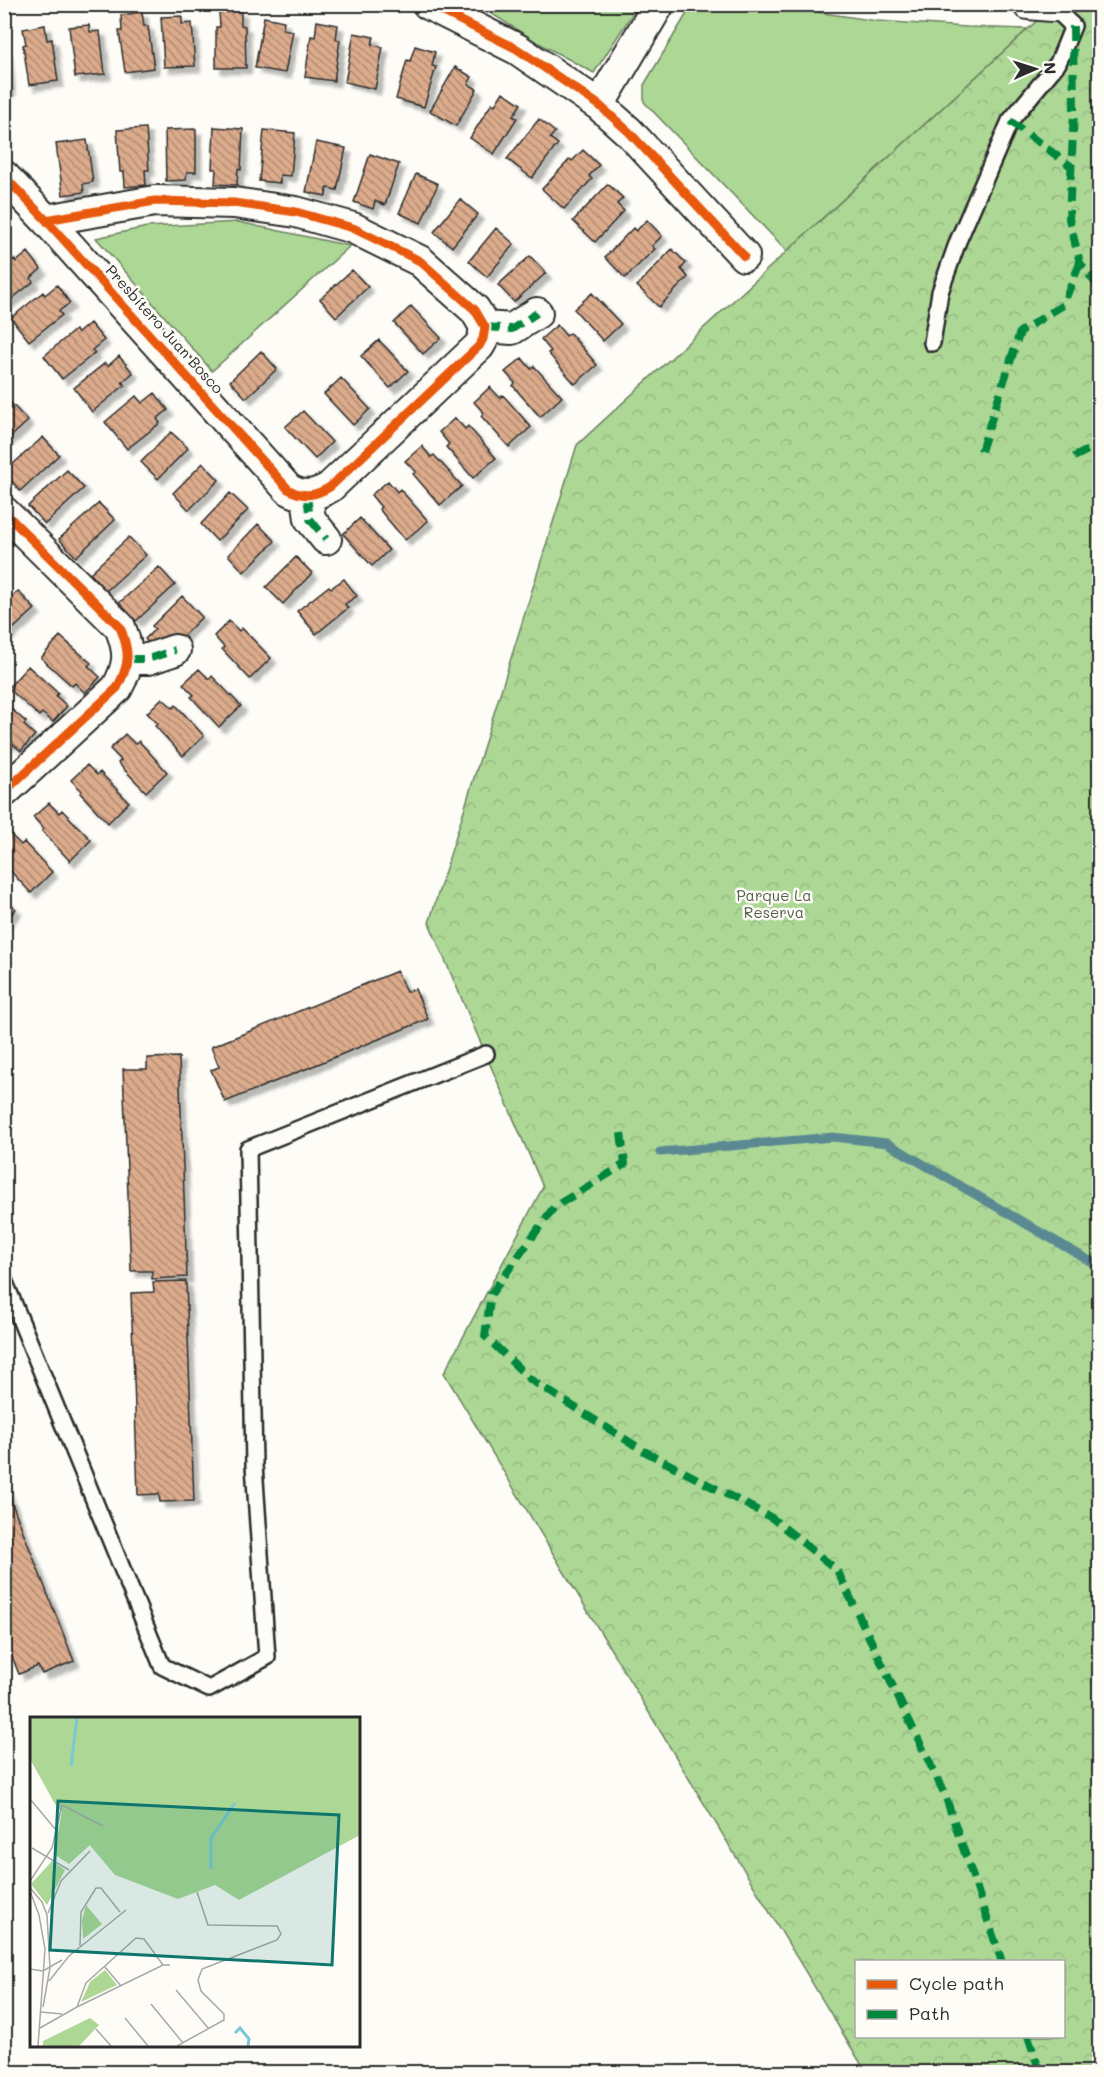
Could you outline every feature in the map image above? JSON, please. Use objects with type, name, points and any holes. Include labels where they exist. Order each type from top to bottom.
[{"type":"street","points":[[428,4],[517,49],[599,105],[629,132],[744,256]]},
{"type":"street","points":[[599,105],[659,4]]},
{"type":"street","name":"Presbítero Juan Bosco","points":[[4,176],[288,489],[298,495],[307,496]]},
{"type":"street","points":[[46,220],[154,201],[234,203],[296,212],[353,228],[420,261],[475,310],[485,327],[479,346],[330,487],[319,494],[307,496],[310,519],[326,539]]},
{"type":"street","points":[[485,327],[512,329],[537,313]]},
{"type":"street","points":[[4,512],[120,627],[126,642],[128,659],[127,668],[117,688],[4,792]]},
{"type":"street","points":[[128,659],[148,659],[175,650]]},
{"type":"lane","points":[[932,343],[940,292],[958,240],[1010,121],[1058,63],[1073,26],[1040,5]]},
{"type":"lane","points":[[4,1280],[162,1666],[209,1689],[267,1657],[254,1465],[248,1149],[486,1054]]},
{"type":"green space","points":[[478,5],[638,5],[594,73],[535,41]]},
{"type":"green space","points":[[692,5],[770,5],[877,21],[1028,29],[787,251],[644,102],[644,85]]},
{"type":"green space","name":"Parque La Reserva","points":[[1054,5],[1099,5],[1099,2072],[866,2072],[444,1373],[543,1187],[429,923],[577,445]]},
{"type":"green space","points":[[238,222],[350,246],[212,371],[96,238],[147,227]]},
{"type":"building","points":[[241,11],[241,25],[245,26],[246,68],[216,68],[216,27],[220,27],[219,12]]},
{"type":"building","points":[[142,12],[144,26],[148,26],[154,68],[125,72],[119,31],[122,31],[121,15]]},
{"type":"building","points":[[182,16],[182,24],[192,23],[195,66],[164,67],[161,17]]},
{"type":"building","points":[[264,17],[284,21],[283,29],[293,31],[285,73],[255,68]]},
{"type":"building","points":[[317,21],[338,25],[336,39],[340,40],[334,81],[305,77],[311,36],[315,37]]},
{"type":"building","points":[[45,25],[47,40],[52,39],[58,81],[29,85],[23,29]]},
{"type":"building","points":[[89,25],[90,32],[100,31],[105,74],[75,77],[69,27]]},
{"type":"building","points":[[354,33],[374,37],[372,45],[383,47],[375,89],[345,82]]},
{"type":"building","points":[[415,46],[435,52],[432,66],[436,67],[424,107],[396,99],[407,60],[410,61]]},
{"type":"building","points":[[4,49],[6,49],[10,91],[4,92]]},
{"type":"building","points":[[455,67],[472,77],[468,84],[477,89],[456,126],[430,111]]},
{"type":"building","points":[[503,92],[521,104],[513,116],[517,118],[494,154],[470,138],[492,103],[495,105]]},
{"type":"building","points":[[539,119],[555,132],[550,138],[558,144],[532,178],[507,159]]},
{"type":"building","points":[[214,127],[243,129],[241,170],[238,169],[237,185],[215,184],[216,169],[212,169]]},
{"type":"building","points":[[146,128],[149,170],[145,170],[146,185],[125,187],[124,172],[120,172],[117,130]]},
{"type":"building","points":[[196,129],[196,172],[187,172],[186,180],[166,181],[165,130]]},
{"type":"building","points":[[264,130],[295,133],[291,176],[280,175],[280,183],[259,181]]},
{"type":"building","points":[[87,140],[93,182],[83,184],[84,192],[63,195],[56,144]]},
{"type":"building","points":[[316,142],[346,148],[337,190],[327,188],[326,196],[306,192]]},
{"type":"building","points":[[583,150],[599,165],[589,176],[592,179],[564,209],[542,189],[570,159],[572,161]]},
{"type":"building","points":[[370,154],[399,164],[385,205],[375,201],[373,209],[354,202]]},
{"type":"building","points":[[416,174],[438,184],[421,223],[399,213]]},
{"type":"building","points":[[608,184],[623,198],[617,204],[624,211],[595,242],[573,221]]},
{"type":"building","points":[[460,199],[478,214],[452,247],[434,232]]},
{"type":"building","points":[[647,220],[662,236],[652,246],[655,249],[625,278],[605,257],[633,228],[636,231]]},
{"type":"building","points":[[496,228],[514,244],[487,277],[469,261]]},
{"type":"building","points":[[672,249],[686,263],[681,269],[688,277],[659,307],[637,286]]},
{"type":"building","points":[[28,252],[41,269],[31,278],[33,282],[4,305],[4,267],[14,259],[16,262]]},
{"type":"building","points":[[530,256],[546,273],[514,302],[498,285]]},
{"type":"building","points":[[352,270],[368,287],[336,317],[320,299]]},
{"type":"building","points":[[57,285],[70,303],[59,311],[62,315],[29,341],[11,318],[43,292],[45,295]]},
{"type":"building","points":[[592,293],[621,324],[603,341],[574,309]]},
{"type":"building","points":[[411,306],[441,338],[423,354],[394,323]]},
{"type":"building","points":[[90,323],[104,340],[92,350],[95,353],[62,379],[44,356],[75,330],[78,333]]},
{"type":"building","points":[[557,325],[566,336],[570,333],[597,365],[575,384],[548,353],[551,351],[541,339]]},
{"type":"building","points":[[379,340],[408,371],[390,388],[361,356]]},
{"type":"building","points":[[261,351],[277,369],[246,398],[230,381]]},
{"type":"building","points":[[119,356],[133,373],[122,382],[125,385],[92,412],[74,388],[105,363],[108,366]]},
{"type":"building","points":[[522,358],[531,369],[534,366],[562,397],[540,417],[513,386],[515,383],[505,372]]},
{"type":"building","points":[[341,378],[370,409],[353,425],[324,394]]},
{"type":"building","points":[[490,387],[500,398],[503,395],[531,427],[509,447],[481,416],[484,413],[474,402]]},
{"type":"building","points":[[155,393],[168,410],[157,419],[160,423],[127,449],[105,422],[136,396],[142,403]]},
{"type":"building","points":[[11,403],[28,421],[4,443],[4,410]]},
{"type":"building","points":[[303,411],[332,442],[315,459],[285,427]]},
{"type":"building","points":[[455,418],[465,429],[468,426],[496,458],[473,478],[446,447],[449,444],[439,432]]},
{"type":"building","points":[[171,432],[188,448],[158,479],[141,462]]},
{"type":"building","points":[[43,437],[59,455],[20,491],[4,472]]},
{"type":"building","points":[[422,446],[431,457],[434,455],[462,486],[440,505],[413,474],[416,472],[405,461]]},
{"type":"building","points":[[203,463],[219,480],[189,510],[173,493]]},
{"type":"building","points":[[67,470],[84,488],[45,524],[28,506]]},
{"type":"building","points":[[388,481],[397,492],[400,489],[428,521],[405,540],[379,509],[381,507],[371,495]]},
{"type":"building","points":[[230,493],[248,510],[217,541],[201,524]]},
{"type":"building","points":[[99,503],[115,520],[76,557],[59,539]]},
{"type":"building","points":[[360,518],[389,550],[372,566],[343,534]]},
{"type":"building","points":[[258,524],[275,541],[244,572],[228,555]]},
{"type":"building","points":[[129,537],[146,555],[106,591],[90,573]]},
{"type":"building","points":[[296,557],[312,573],[283,604],[266,587]]},
{"type":"building","points":[[159,567],[175,585],[136,621],[119,603]]},
{"type":"building","points":[[344,579],[357,596],[345,604],[348,608],[316,634],[297,611],[329,586],[331,588]]},
{"type":"building","points":[[18,591],[35,609],[4,637],[4,604]]},
{"type":"building","points":[[182,596],[202,617],[174,645],[160,654],[145,639],[155,629],[152,626]]},
{"type":"building","points":[[229,621],[239,631],[242,628],[271,658],[250,679],[222,649],[224,647],[214,636]]},
{"type":"building","points":[[60,636],[91,663],[88,666],[100,677],[85,693],[75,683],[72,686],[41,658]]},
{"type":"building","points":[[28,666],[58,693],[56,696],[67,706],[53,722],[42,713],[39,716],[8,688]]},
{"type":"building","points":[[199,669],[209,679],[212,676],[241,706],[219,727],[191,697],[194,695],[183,684]]},
{"type":"building","points":[[162,698],[173,708],[176,705],[204,736],[183,756],[155,726],[158,724],[147,713]]},
{"type":"building","points":[[4,703],[26,722],[24,725],[35,735],[21,751],[10,742],[7,745],[4,743]]},
{"type":"building","points":[[125,734],[135,744],[139,741],[167,772],[146,792],[118,763],[121,760],[110,749]]},
{"type":"building","points":[[87,765],[97,775],[100,772],[129,802],[108,823],[71,780]]},
{"type":"building","points":[[49,803],[59,813],[62,810],[91,840],[70,861],[42,831],[44,829],[33,817]]},
{"type":"building","points":[[10,834],[21,845],[24,842],[52,872],[31,893],[4,864],[4,840]]},
{"type":"building","points":[[4,899],[16,909],[4,923]]},
{"type":"building","points":[[397,971],[406,992],[415,989],[428,1019],[225,1102],[211,1070],[219,1067],[211,1047]]},
{"type":"building","points":[[179,1057],[187,1277],[152,1279],[152,1271],[131,1271],[123,1069],[147,1069],[147,1058]]},
{"type":"building","points":[[186,1281],[194,1501],[160,1502],[159,1494],[138,1495],[131,1293],[154,1292],[153,1282]]},
{"type":"building","points":[[4,1483],[74,1661],[42,1674],[38,1666],[19,1674],[4,1637]]},
{"type":"waterway","points":[[660,1152],[833,1137],[887,1143],[1100,1267]]},
{"type":"marked path","points":[[1073,26],[1074,111],[1069,219],[1080,263],[1100,289]]},
{"type":"marked path","points":[[1010,121],[1072,167]]},
{"type":"marked path","points":[[981,451],[1020,332],[1063,305],[1080,263]]},
{"type":"marked path","points":[[485,327],[512,329],[537,313]]},
{"type":"marked path","points":[[1074,457],[1100,444]]},
{"type":"marked path","points":[[307,496],[310,519],[326,539]]},
{"type":"marked path","points":[[128,659],[148,659],[175,650]]},
{"type":"marked path","points":[[621,1133],[625,1164],[554,1207],[491,1294],[485,1336],[531,1380],[644,1451],[772,1518],[837,1570],[945,1795],[1001,1960]]},
{"type":"marked path","points":[[1029,2038],[1040,2072]]},
{"type":"cycle path","points":[[428,4],[517,49],[599,105],[629,132],[744,256]]},
{"type":"cycle path","points":[[4,176],[288,489],[299,494],[314,494],[330,487],[479,346],[483,339],[485,327],[475,310],[420,261],[353,228],[296,212],[234,203],[155,201],[46,220]]},
{"type":"cycle path","points":[[4,512],[120,627],[127,651],[126,665],[117,688],[4,792]]}]
